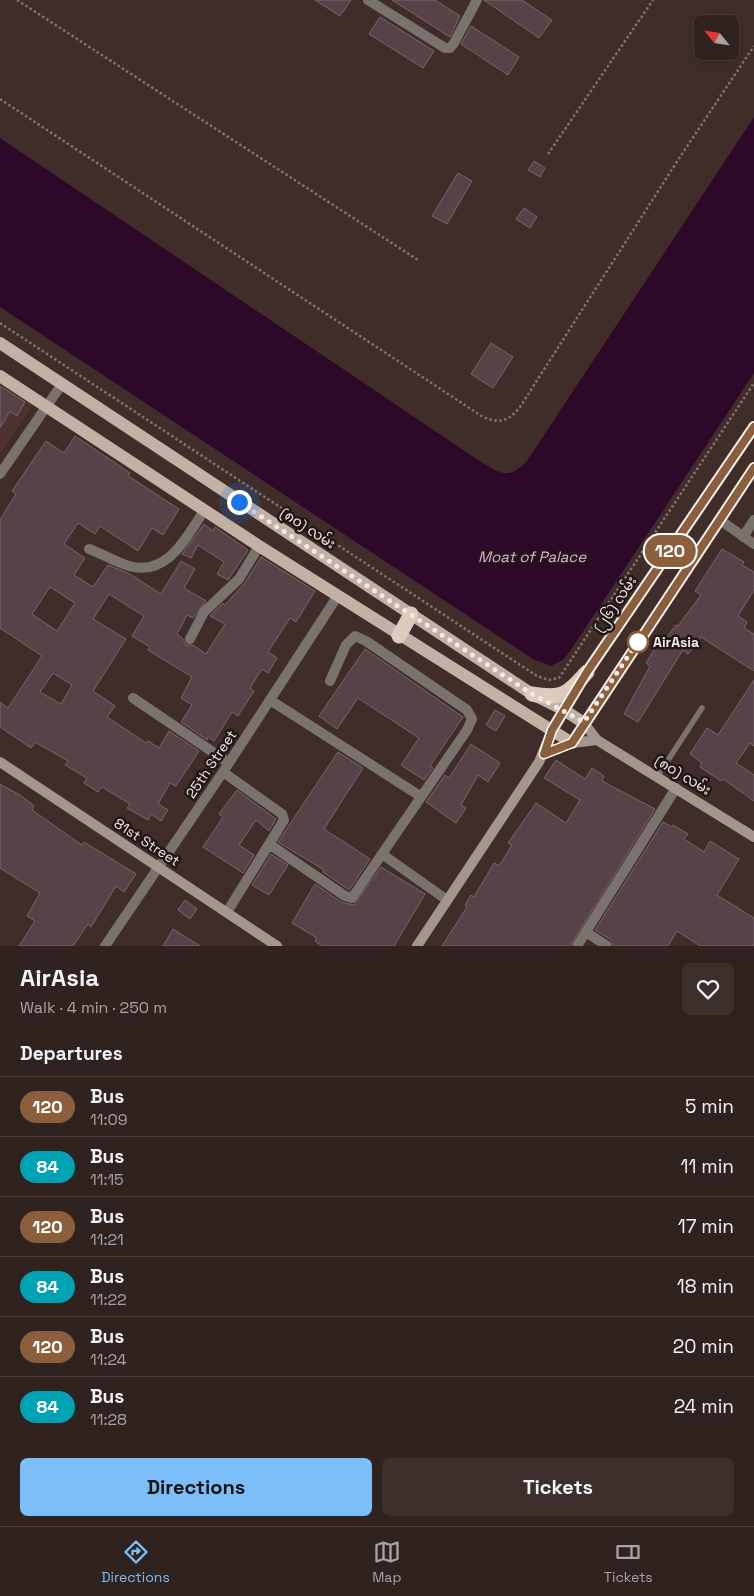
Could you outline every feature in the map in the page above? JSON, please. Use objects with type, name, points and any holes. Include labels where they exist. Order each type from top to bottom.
[{"type":"highway","points":[[399,636],[411,614]]},
{"type":"highway","points":[[532,694],[550,697],[566,694],[587,672]]},
{"type":"main road","name":"(၈၀) လမ်း","points":[[0,343],[532,694],[584,722],[597,740],[754,837]]},
{"type":"main road","points":[[0,376],[337,597],[572,743]]},
{"type":"main road","name":"(၂၆) လမ်း","points":[[416,946],[544,754],[552,730],[587,672],[754,427]]},
{"type":"main road","points":[[572,743],[584,722],[754,468]]},
{"type":"main road","points":[[544,754],[572,743],[597,740]]},
{"type":"main road","name":"81st Street","points":[[0,762],[227,912],[272,945]]},
{"type":"street","points":[[368,0],[381,4],[439,46],[450,48],[477,0]]},
{"type":"street","points":[[0,474],[62,384]]},
{"type":"street","points":[[90,549],[126,566],[142,569],[161,563],[169,559],[204,511]]},
{"type":"street","points":[[720,520],[754,544]]},
{"type":"street","points":[[743,537],[754,520]]},
{"type":"street","points":[[190,639],[204,612],[239,579],[259,546]]},
{"type":"street","name":"25th Street","points":[[105,946],[229,763],[337,597]]},
{"type":"street","points":[[269,844],[345,896],[352,898],[472,719],[467,710],[366,641],[355,636],[346,644],[330,681]]},
{"type":"street","points":[[133,698],[229,763]]},
{"type":"street","points":[[270,700],[420,796]]},
{"type":"street","points":[[223,772],[282,814],[284,820],[227,912]]},
{"type":"street","points":[[578,946],[676,788]]},
{"type":"street","points":[[382,854],[447,900]]},
{"type":"street","points":[[586,932],[607,946]]},
{"type":"lane","points":[[657,777],[702,708]]},
{"type":"path","points":[[17,0],[418,260]]},
{"type":"path","points":[[548,154],[653,0]]},
{"type":"path","points":[[0,99],[483,417],[498,422],[508,420],[520,407],[678,160],[754,46]]},
{"type":"path","points":[[0,323],[538,676],[549,680],[559,678],[754,383]]},
{"type":"shaded area","points":[[0,378],[36,401],[0,454]]},
{"type":"water","name":"Moat of Palace","points":[[754,117],[754,373],[570,651],[563,660],[551,666],[533,659],[0,307],[0,138],[481,462],[494,470],[510,473],[527,461]]},
{"type":"building","points":[[315,0],[351,0],[340,16]]},
{"type":"building","points":[[392,0],[435,0],[460,16],[450,37]]},
{"type":"building","points":[[484,0],[522,0],[552,20],[539,38]]},
{"type":"building","points":[[380,17],[434,51],[423,68],[369,34]]},
{"type":"building","points":[[471,26],[519,57],[508,75],[461,44]]},
{"type":"building","points":[[534,161],[545,168],[540,177],[528,170]]},
{"type":"building","points":[[458,173],[472,181],[447,224],[432,216]]},
{"type":"building","points":[[524,208],[537,217],[530,228],[516,219]]},
{"type":"building","points":[[491,343],[513,357],[493,388],[471,374]]},
{"type":"building","points":[[0,386],[25,402],[17,416],[10,411],[0,428]]},
{"type":"building","points":[[75,436],[130,473],[128,476],[179,509],[163,535],[152,528],[138,551],[100,526],[95,534],[78,523],[64,544],[85,558],[74,575],[93,587],[108,565],[128,573],[161,594],[181,561],[195,569],[184,588],[206,601],[193,618],[187,615],[177,634],[186,645],[193,645],[206,654],[225,624],[210,616],[223,603],[225,605],[244,584],[261,557],[315,591],[296,622],[290,618],[268,652],[277,658],[268,673],[262,669],[250,688],[254,691],[238,716],[232,712],[214,741],[208,737],[207,740],[181,722],[192,705],[181,698],[192,677],[148,650],[150,647],[132,636],[144,616],[109,594],[93,619],[126,639],[93,691],[115,706],[107,717],[146,743],[148,741],[159,748],[169,731],[199,751],[176,786],[170,783],[158,804],[168,810],[161,821],[151,814],[148,820],[127,808],[130,804],[102,787],[98,792],[84,783],[87,778],[65,765],[68,761],[35,742],[31,748],[0,727],[0,702],[8,708],[42,656],[0,628],[0,520],[16,494],[12,491],[46,441],[64,453]],"holes":[[[50,587],[75,603],[57,631],[32,614]],[[53,673],[72,685],[61,704],[40,692]]]},
{"type":"building","points":[[204,524],[213,531],[215,527],[248,550],[228,580],[217,574],[224,562],[198,545],[191,558],[182,554]]},
{"type":"building","points":[[722,549],[744,562],[742,565],[754,572],[754,590],[738,616],[747,622],[744,628],[754,634],[754,671],[701,637],[688,654],[683,650],[638,722],[624,714],[650,666],[646,663],[660,640],[663,642],[676,625],[678,626],[701,595],[695,591]]},
{"type":"building","points":[[365,649],[463,717],[430,766],[433,768],[424,780],[401,765],[419,738],[358,698],[337,729],[319,716]]},
{"type":"building","points":[[754,680],[754,746],[750,743],[736,763],[754,775],[754,801],[723,779],[721,781],[700,767],[702,763],[690,754],[707,728],[718,735]]},
{"type":"building","points":[[495,710],[505,716],[496,731],[486,725]]},
{"type":"building","points":[[471,744],[500,763],[488,782],[478,775],[461,805],[466,808],[456,823],[426,802],[445,775],[449,778]]},
{"type":"building","points":[[338,752],[363,768],[324,829],[370,859],[349,890],[323,872],[324,870],[278,842]]},
{"type":"building","points":[[556,760],[585,779],[592,768],[604,776],[602,781],[655,809],[570,946],[442,946],[467,907],[465,905],[471,895],[474,897],[494,863],[499,866],[512,845],[508,843],[536,803],[566,823],[580,800],[544,778]]},
{"type":"building","points":[[0,784],[20,795],[34,806],[32,810],[82,845],[84,842],[136,874],[124,892],[116,886],[91,927],[88,924],[73,946],[19,946],[35,921],[27,916],[40,893],[0,868]]},
{"type":"building","points":[[237,790],[276,819],[269,831],[256,820],[239,845],[254,855],[243,873],[203,847],[223,817],[219,814]]},
{"type":"building","points":[[663,822],[672,827],[673,825],[688,834],[684,839],[704,852],[710,841],[739,859],[717,895],[754,918],[754,946],[700,946],[677,931],[668,946],[614,946],[611,940],[595,930]]},
{"type":"building","points":[[271,854],[288,865],[269,895],[252,885]]},
{"type":"building","points":[[381,867],[425,894],[394,946],[322,946],[315,941],[317,938],[292,923],[315,884],[341,902],[354,905]]},
{"type":"building","points":[[185,900],[197,909],[190,919],[178,910]]},
{"type":"building","points":[[173,929],[200,946],[163,946]]},
{"type":"bus line","name":"120","points":[[754,427],[587,672],[552,730],[544,754],[572,743],[584,722],[754,468]]},
{"type":"place","name":"AirAsia","points":[[638,642]]},
{"type":"route","points":[[239,502],[532,694],[584,722],[643,634],[638,642]]}]
